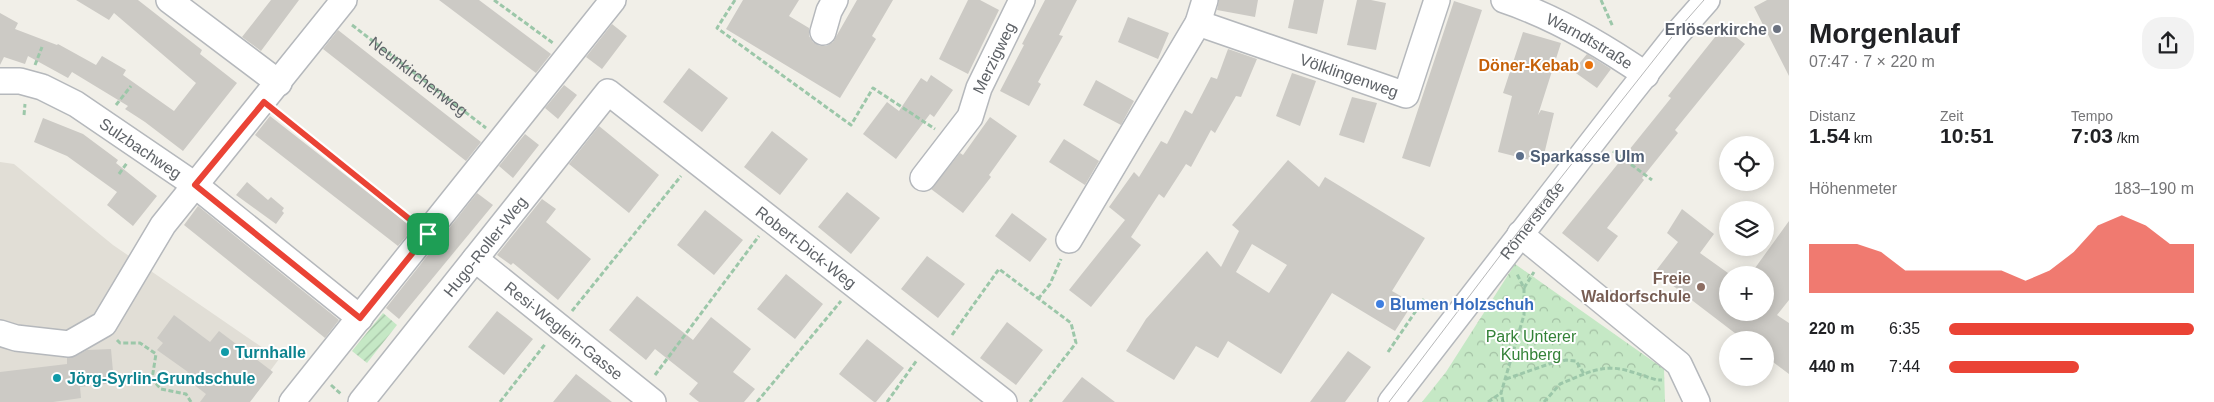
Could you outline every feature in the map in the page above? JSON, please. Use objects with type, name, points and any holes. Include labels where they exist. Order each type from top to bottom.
[{"type":"street","points":[[169,0],[279,83]]},
{"type":"street","points":[[292,402],[613,0]]},
{"type":"street","points":[[823,32],[829,11],[836,0]]},
{"type":"street","name":"Merzigweg","points":[[952,140],[970,117],[979,88],[1022,0]]},
{"type":"street","name":"Völklingenweg","points":[[1069,240],[1202,11],[1406,95],[1437,0]]},
{"type":"street","name":"Warndtstraße","points":[[1504,0],[1527,8],[1587,37],[1618,55],[1646,75]]},
{"type":"street","name":"Römerstraße","points":[[1391,402],[1677,34],[1707,0]]},
{"type":"street","points":[[0,333],[16,338],[69,344],[104,324],[163,225],[340,6]]},
{"type":"street","name":"Sulzbachweg","points":[[0,81],[20,82],[42,88],[76,104],[195,185],[360,318]]},
{"type":"street","name":"Robert-Dick-Weg","points":[[608,92],[1004,402]]},
{"type":"street","name":"Hugo-Roller-Weg","points":[[361,402],[608,92]]},
{"type":"street","points":[[923,178],[952,140]]},
{"type":"street","points":[[1520,234],[1679,364],[1697,402]]},
{"type":"street","name":"Resi-Weglein-Gasse","points":[[475,259],[647,398]]},
{"type":"street","name":"Römerstraße","points":[[1397,402],[1416,372]]},
{"type":"path","points":[[494,0],[568,54]]},
{"type":"path","points":[[735,0],[716,28],[851,125],[873,88],[952,140]]},
{"type":"path","name":"Neunkirchenweg","points":[[340,6],[502,140]]},
{"type":"path","points":[[264,102],[428,234]]},
{"type":"path","points":[[1607,158],[1613,150],[1652,180]]},
{"type":"path","points":[[500,402],[694,159]]},
{"type":"path","points":[[647,398],[771,220]]},
{"type":"path","points":[[1038,299],[1050,284],[1069,240]]},
{"type":"path","points":[[1502,257],[1516,272],[1524,288],[1525,304],[1501,393],[1503,402]]},
{"type":"path","points":[[887,402],[999,269],[1071,324],[1076,343],[1030,402]]},
{"type":"path","points":[[757,402],[854,285]]},
{"type":"path","points":[[1388,352],[1424,299]]},
{"type":"path","points":[[104,324],[120,343],[140,343],[156,354],[152,379],[161,389],[186,394],[191,402]]},
{"type":"path","points":[[1506,379],[1566,360],[1576,361],[1584,374]]},
{"type":"path","points":[[1544,402],[1560,384],[1602,367],[1623,369],[1657,380],[1670,379],[1679,364]]},
{"type":"path","points":[[1488,402],[1501,393]]},
{"type":"shaded area","points":[[0,162],[14,164],[113,245],[279,359],[247,402],[0,402]]},
{"type":"green space","name":"Park Unterer Kuhberg","points":[[1515,264],[1664,369],[1665,402],[1422,402],[1446,372]]},
{"type":"green space","points":[[383,313],[397,325],[367,363],[352,351]]},
{"type":"building","points":[[76,0],[138,0],[202,50],[200,54],[237,83],[183,151],[125,109],[128,106],[72,72],[68,78],[28,56],[25,64],[4,57],[0,65],[0,13],[18,23],[15,29],[58,44],[96,65],[102,56],[126,70],[123,75],[174,111],[196,83],[114,13],[109,20]]},
{"type":"building","points":[[271,0],[299,0],[261,51],[242,37]]},
{"type":"building","points":[[439,0],[479,0],[551,54],[536,73]]},
{"type":"building","points":[[743,0],[799,0],[789,16],[809,28],[809,36],[813,42],[820,46],[826,46],[833,42],[857,0],[893,0],[872,36],[876,39],[840,98],[726,29]]},
{"type":"building","points":[[968,0],[980,0],[999,10],[968,74],[939,59]]},
{"type":"building","points":[[1045,0],[1077,0],[1059,35],[1063,36],[1038,82],[1041,84],[1029,106],[1000,91]]},
{"type":"building","points":[[1219,0],[1258,0],[1255,17],[1217,10]]},
{"type":"building","points":[[1294,0],[1324,0],[1317,34],[1288,28]]},
{"type":"building","points":[[1357,0],[1386,3],[1376,50],[1347,45]]},
{"type":"building","name":"Erlöserkirche","points":[[1767,0],[1789,0],[1789,76],[1754,7]]},
{"type":"building","points":[[1454,1],[1482,10],[1430,167],[1402,158]]},
{"type":"building","points":[[1128,17],[1169,33],[1158,59],[1118,42]]},
{"type":"building","points":[[612,24],[627,36],[602,69],[586,57]]},
{"type":"building","points":[[1723,27],[1745,44],[1675,130],[1678,133],[1642,178],[1644,180],[1607,228],[1618,236],[1598,262],[1562,233],[1671,98],[1668,96]]},
{"type":"building","points":[[338,30],[481,142],[466,161],[323,49]]},
{"type":"building","points":[[1523,32],[1561,43],[1538,115],[1541,110],[1554,113],[1542,163],[1498,152],[1512,96],[1503,93]]},
{"type":"building","points":[[1228,49],[1257,59],[1241,97],[1236,96],[1215,133],[1211,130],[1191,167],[1186,164],[1164,198],[1159,194],[1131,237],[1141,245],[1091,307],[1069,290],[1125,220],[1109,207],[1134,172],[1139,177],[1161,141],[1167,144],[1185,110],[1192,114],[1211,77],[1217,79]]},
{"type":"building","points":[[1587,54],[1611,69],[1597,88],[1573,71]]},
{"type":"building","points":[[689,68],[728,98],[702,132],[663,102]]},
{"type":"building","points":[[1292,73],[1316,81],[1300,126],[1276,116]]},
{"type":"building","points":[[931,75],[953,90],[934,117],[930,114],[896,159],[863,134],[887,102],[899,111],[921,78],[927,82]]},
{"type":"building","points":[[1096,80],[1134,101],[1121,125],[1083,105]]},
{"type":"building","points":[[564,85],[577,95],[558,119],[545,108]]},
{"type":"building","points":[[1352,97],[1377,103],[1364,143],[1339,135]]},
{"type":"building","points":[[270,116],[413,228],[398,246],[255,135]]},
{"type":"building","points":[[990,117],[1017,136],[989,175],[991,177],[963,213],[931,189],[960,153],[963,155]]},
{"type":"building","points":[[43,118],[83,134],[118,160],[116,163],[157,196],[133,226],[107,205],[117,192],[67,156],[34,142]]},
{"type":"building","points":[[599,126],[659,175],[629,213],[569,164]]},
{"type":"building","points":[[772,131],[808,159],[780,195],[744,167]]},
{"type":"building","points":[[525,134],[539,145],[513,178],[499,166]]},
{"type":"building","points":[[1064,139],[1099,161],[1085,185],[1049,162]]},
{"type":"building","points":[[1288,160],[1319,187],[1325,177],[1425,238],[1392,291],[1413,303],[1395,331],[1332,293],[1281,374],[1228,341],[1218,358],[1196,346],[1174,380],[1126,351],[1146,319],[1207,251],[1221,267],[1239,231],[1232,225]],"holes":[[[1252,244],[1287,265],[1269,293],[1236,272]]]},
{"type":"building","points":[[247,182],[268,200],[271,197],[284,208],[282,211],[284,213],[276,224],[236,195]]},
{"type":"building","points":[[847,192],[880,218],[851,254],[818,227]]},
{"type":"building","points":[[477,193],[493,205],[399,319],[386,308]]},
{"type":"building","points":[[542,199],[556,209],[546,222],[591,259],[558,300],[513,263],[511,265],[497,255]]},
{"type":"building","points":[[198,206],[339,320],[325,338],[184,225]]},
{"type":"building","name":"Freie Waldorfschule","points":[[1682,209],[1714,234],[1700,253],[1719,267],[1719,321],[1655,272],[1678,242],[1667,233]]},
{"type":"building","points":[[705,210],[743,240],[714,275],[677,245]]},
{"type":"building","points":[[1012,213],[1047,239],[1030,262],[995,236]]},
{"type":"building","name":"Freie Waldorfschule","points":[[1789,221],[1789,300],[1777,315],[1789,323],[1789,374],[1774,363],[1774,331],[1732,331],[1719,321],[1774,321],[1774,266],[1756,266],[1764,256],[1774,256],[1774,242]]},
{"type":"building","points":[[927,256],[965,284],[938,318],[901,289]]},
{"type":"building","points":[[786,274],[823,304],[795,339],[757,309]]},
{"type":"building","points":[[637,296],[693,340],[711,317],[751,349],[733,372],[755,389],[744,402],[699,402],[689,394],[698,383],[655,349],[646,360],[609,330]]},
{"type":"building","points":[[497,311],[533,339],[504,375],[468,347]]},
{"type":"building","name":"Turnhalle","points":[[174,315],[210,342],[219,331],[273,372],[250,402],[200,402],[206,394],[184,377],[188,372],[157,350],[163,343],[157,338]]},
{"type":"building","points":[[1007,322],[1043,350],[1016,385],[980,358]]},
{"type":"building","points":[[867,339],[904,368],[876,402],[839,374]]},
{"type":"building","name":"Jörg-Syrlin-Grundschule","points":[[111,349],[114,383],[80,387],[81,398],[53,402],[0,402],[0,372],[67,364],[67,358],[87,350]]},
{"type":"building","points":[[1348,351],[1371,367],[1345,402],[1310,402]]},
{"type":"building","points":[[576,374],[612,402],[553,402]]},
{"type":"building","points":[[1082,377],[1115,402],[1062,402]]},
{"type":"tram line","points":[[1389,402],[1518,232],[1675,33],[1704,0]]},
{"type":"place","name":"Erlöserkirche","points":[[1777,29]]},
{"type":"place","name":"Döner-Kebab","points":[[1589,65]]},
{"type":"place","name":"Sparkasse Ulm","points":[[1520,156]]},
{"type":"place","name":"Freie Waldorfschule","points":[[1701,287]]},
{"type":"place","name":"Blumen Holzschuh","points":[[1380,304]]},
{"type":"place","name":"Turnhalle","points":[[225,352]]},
{"type":"place","name":"Jörg-Syrlin-Grundschule","points":[[57,378]]},
{"type":"route","points":[[264,102],[428,234],[360,318],[195,185],[264,102]]}]
